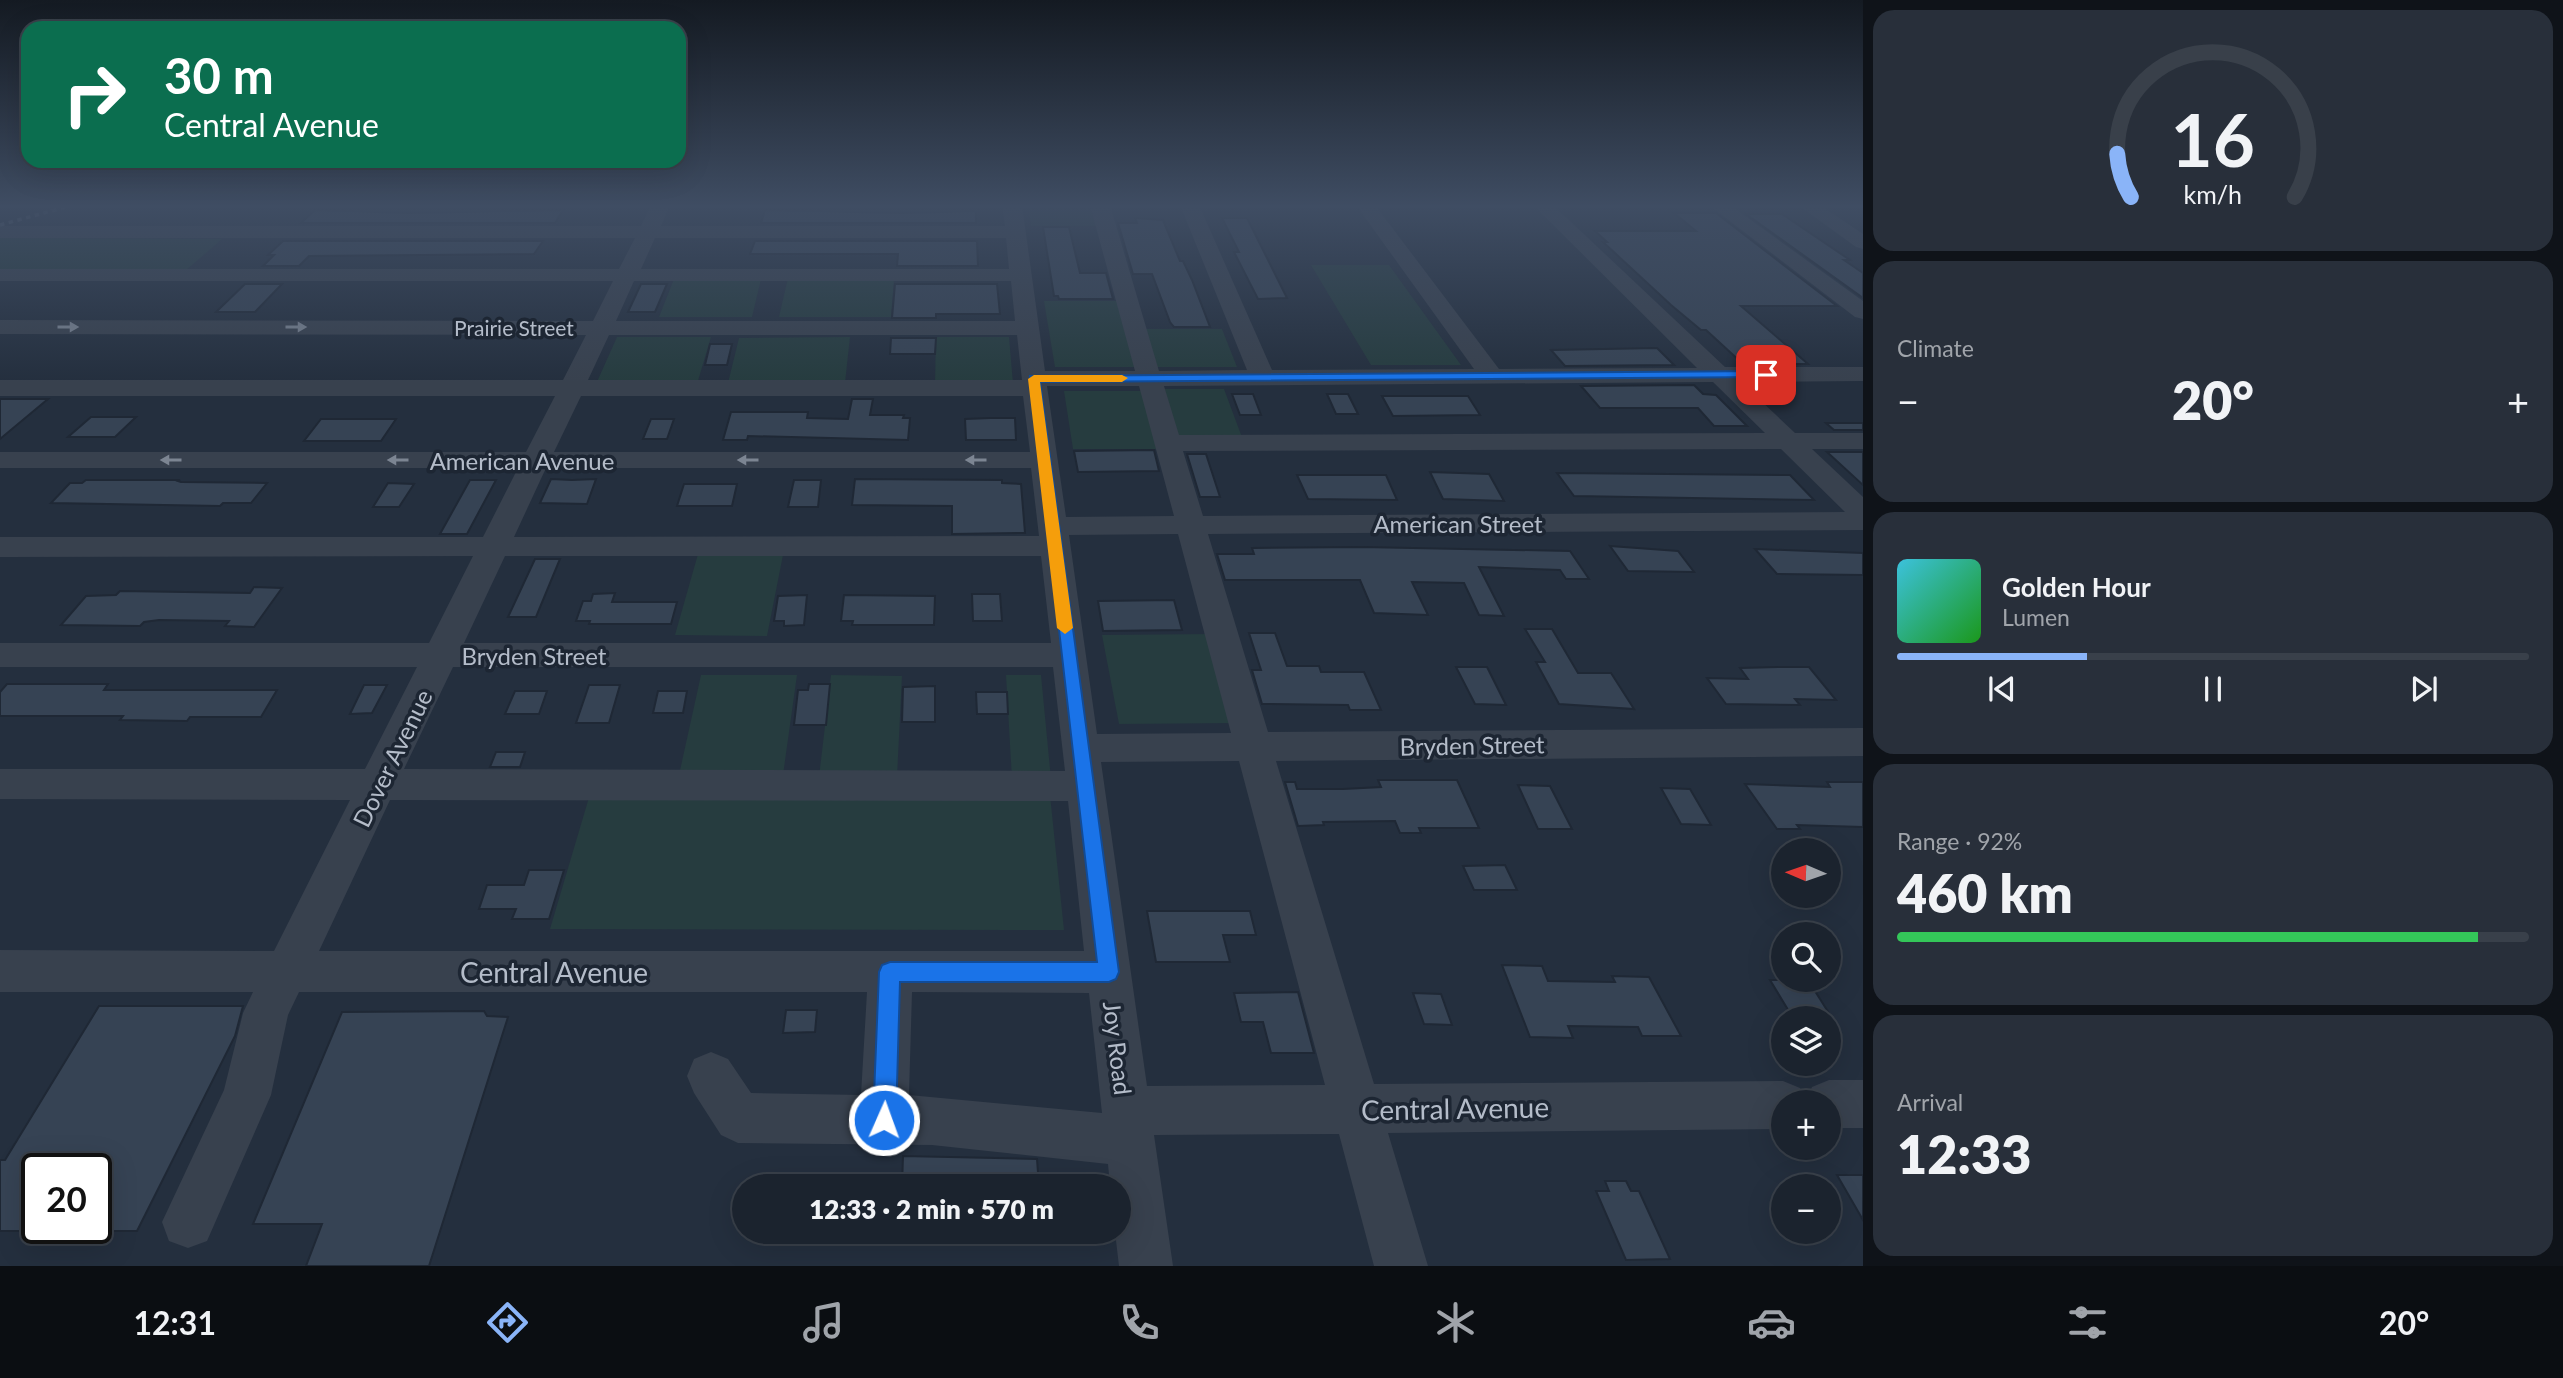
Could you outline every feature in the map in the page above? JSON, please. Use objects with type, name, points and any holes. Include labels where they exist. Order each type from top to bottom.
[{"type":"street","name":"Dover Avenue","points":[[188,1222],[247,1095],[266,1013],[633,264]]},
{"type":"street","name":"Joy Road","points":[[1020,264],[1146,1266]]},
{"type":"street","points":[[1117,264],[1401,1266]]},
{"type":"street","points":[[1214,264],[1263,378]]},
{"type":"street","points":[[1408,264],[1492,376]]},
{"type":"street","points":[[1604,264],[1863,513]]},
{"type":"street","points":[[1798,264],[1863,312]]},
{"type":"street","points":[[0,275],[1021,275]]},
{"type":"street","name":"Prairie Street","points":[[0,327],[1027,328]]},
{"type":"street","points":[[0,388],[1034,384],[1149,378],[1863,374]]},
{"type":"street","points":[[1167,443],[1863,441]]},
{"type":"street","name":"American Avenue","points":[[0,460],[1044,460]]},
{"type":"street","name":"American Street","points":[[0,547],[495,547],[1054,536],[1191,525],[1863,521]]},
{"type":"street","name":"Bryden Street","points":[[0,654],[1069,655]]},
{"type":"street","name":"Bryden Street","points":[[1080,747],[1863,742]]},
{"type":"street","points":[[0,784],[378,787],[1085,786]]},
{"type":"street","name":"Central Avenue","points":[[0,971],[1109,972]]},
{"type":"street","points":[[884,1120],[890,972]]},
{"type":"street","name":"Central Avenue","points":[[711,1076],[738,1118],[1128,1126],[1357,1109],[1771,1105]]},
{"type":"street","points":[[1841,1104],[1863,1104]]},
{"type":"green space","points":[[0,264],[193,264],[184,272],[0,272]]},
{"type":"green space","points":[[1311,265],[1389,265],[1461,365],[1371,365]]},
{"type":"green space","points":[[788,278],[894,279],[891,317],[779,317]]},
{"type":"green space","points":[[674,279],[761,279],[752,317],[659,317]]},
{"type":"green space","points":[[1044,301],[1117,301],[1135,367],[1055,367]]},
{"type":"green space","points":[[1141,329],[1222,329],[1237,367],[1152,367]]},
{"type":"green space","points":[[617,337],[711,337],[697,384],[596,384]]},
{"type":"green space","points":[[850,337],[845,383],[728,383],[739,338]]},
{"type":"green space","points":[[936,337],[1009,337],[1013,383],[935,383]]},
{"type":"green space","points":[[1162,389],[1224,389],[1243,440],[1177,440]]},
{"type":"green space","points":[[1064,391],[1148,391],[1164,449],[1073,449]]},
{"type":"green space","points":[[698,554],[783,555],[767,636],[675,635]]},
{"type":"green space","points":[[1214,634],[1240,723],[1119,724],[1102,635]]},
{"type":"green space","points":[[701,675],[797,675],[783,775],[679,775]]},
{"type":"green space","points":[[831,675],[902,676],[897,777],[819,777]]},
{"type":"green space","points":[[1006,675],[1041,675],[1051,779],[1012,779]]},
{"type":"green space","points":[[590,794],[1050,795],[1064,930],[550,929]]},
{"type":"building","points":[[265,264],[301,264],[299,266],[263,266]]},
{"type":"building","points":[[978,264],[978,266],[897,266]]},
{"type":"building","points":[[1049,264],[1078,264],[1080,273],[1106,273],[1113,299],[1059,299],[1054,296]]},
{"type":"building","points":[[1130,264],[1184,264],[1210,327],[1174,327],[1152,274],[1133,274]]},
{"type":"building","points":[[1240,264],[1270,264],[1287,298],[1258,299]]},
{"type":"building","points":[[1627,264],[1782,264],[1837,306],[1741,306],[1808,364],[1743,364],[1706,330],[1701,330]]},
{"type":"building","points":[[1816,264],[1850,264],[1863,273],[1863,298]]},
{"type":"building","points":[[245,284],[282,284],[255,312],[216,312]]},
{"type":"building","points":[[641,284],[667,284],[655,312],[628,312]]},
{"type":"building","points":[[895,284],[997,284],[1000,314],[936,314],[936,318],[892,318]]},
{"type":"building","points":[[891,338],[936,338],[935,354],[890,354]]},
{"type":"building","points":[[710,344],[732,344],[727,365],[705,365]]},
{"type":"building","points":[[1657,348],[1674,365],[1565,366],[1551,350]]},
{"type":"building","points":[[1694,385],[1703,394],[1716,395],[1747,426],[1714,426],[1698,408],[1600,408],[1581,386]]},
{"type":"building","points":[[1232,394],[1253,394],[1261,415],[1240,415]]},
{"type":"building","points":[[1327,394],[1348,394],[1358,414],[1336,414]]},
{"type":"building","points":[[1382,396],[1468,396],[1480,415],[1393,416]]},
{"type":"building","points":[[0,399],[48,399],[0,439]]},
{"type":"building","points":[[852,399],[873,399],[870,415],[904,415],[903,418],[910,418],[908,440],[748,436],[747,440],[723,440],[731,412],[808,412],[807,418],[848,419]]},
{"type":"building","points":[[91,417],[136,417],[115,437],[68,437]]},
{"type":"building","points":[[1015,418],[1016,440],[966,440],[965,419]]},
{"type":"building","points":[[321,419],[396,419],[381,441],[304,441]]},
{"type":"building","points":[[651,419],[674,419],[667,439],[643,439]]},
{"type":"building","points":[[1826,423],[1863,423],[1863,430],[1834,430]]},
{"type":"building","points":[[1154,450],[1159,471],[1078,472],[1074,451]]},
{"type":"building","points":[[1827,452],[1863,452],[1863,485]]},
{"type":"building","points":[[1187,454],[1206,454],[1220,497],[1200,497]]},
{"type":"building","points":[[1430,472],[1489,474],[1504,501],[1443,499]]},
{"type":"building","points":[[1557,473],[1790,475],[1814,500],[1574,496]]},
{"type":"building","points":[[1297,475],[1386,475],[1397,500],[1308,499]]},
{"type":"building","points":[[551,479],[596,479],[587,504],[540,503]]},
{"type":"building","points":[[855,479],[1002,480],[1002,483],[1021,484],[1025,533],[952,534],[952,506],[852,505]]},
{"type":"building","points":[[86,480],[267,483],[251,503],[223,503],[220,506],[51,503],[70,483],[82,483]]},
{"type":"building","points":[[470,480],[496,480],[467,534],[440,534]]},
{"type":"building","points":[[794,480],[821,480],[818,507],[788,507]]},
{"type":"building","points":[[388,483],[414,484],[399,507],[373,507]]},
{"type":"building","points":[[684,484],[737,484],[732,506],[677,506]]},
{"type":"building","points":[[1610,546],[1678,551],[1694,572],[1628,571]]},
{"type":"building","points":[[1252,548],[1570,551],[1589,579],[1566,579],[1560,570],[1479,567],[1504,616],[1479,615],[1464,583],[1412,582],[1428,615],[1374,613],[1360,580],[1225,580],[1217,554],[1254,554]]},
{"type":"building","points":[[1755,549],[1863,553],[1863,575],[1777,574]]},
{"type":"building","points":[[535,559],[560,559],[536,617],[508,617]]},
{"type":"building","points":[[254,587],[282,588],[254,627],[225,626],[229,621],[159,620],[144,622],[140,626],[61,625],[86,596],[116,595],[120,591],[250,593]]},
{"type":"building","points":[[615,593],[612,602],[677,602],[671,624],[589,624],[590,621],[576,621],[583,601],[591,601],[593,594]]},
{"type":"building","points":[[972,594],[1000,594],[1002,621],[973,621]]},
{"type":"building","points":[[807,595],[804,625],[784,626],[784,621],[774,621],[778,596]]},
{"type":"building","points":[[844,595],[935,596],[934,625],[852,625],[853,621],[841,621]]},
{"type":"building","points":[[1174,600],[1182,630],[1103,631],[1098,601]]},
{"type":"building","points":[[1525,629],[1552,629],[1578,673],[1611,673],[1634,709],[1559,704],[1536,662],[1545,662]]},
{"type":"building","points":[[1249,633],[1275,633],[1287,666],[1319,666],[1321,672],[1364,672],[1381,710],[1350,710],[1348,705],[1262,704],[1252,670],[1261,670]]},
{"type":"building","points":[[1456,667],[1487,667],[1506,705],[1475,704]]},
{"type":"building","points":[[1809,667],[1836,700],[1795,699],[1800,705],[1726,704],[1707,678],[1748,679],[1740,668]]},
{"type":"building","points":[[7,684],[108,684],[104,690],[277,690],[261,717],[190,717],[187,721],[120,720],[123,716],[0,716],[0,692]]},
{"type":"building","points":[[809,684],[830,684],[826,725],[794,725],[798,690],[808,690]]},
{"type":"building","points":[[364,685],[387,685],[372,713],[350,714]]},
{"type":"building","points":[[589,685],[620,685],[609,723],[576,723]]},
{"type":"building","points":[[935,686],[935,722],[902,722],[903,687]]},
{"type":"building","points":[[515,691],[547,691],[539,714],[505,714]]},
{"type":"building","points":[[658,691],[687,691],[683,713],[653,713]]},
{"type":"building","points":[[976,692],[1007,692],[1008,714],[977,714]]},
{"type":"building","points":[[496,752],[525,752],[520,767],[490,767]]},
{"type":"building","points":[[1378,780],[1457,780],[1479,828],[1419,828],[1421,833],[1400,833],[1395,821],[1323,822],[1324,825],[1298,826],[1285,782],[1295,782],[1297,789],[1343,789],[1381,787]]},
{"type":"building","points":[[1827,782],[1863,782],[1863,827],[1797,825],[1800,829],[1777,829],[1745,784],[1830,787]]},
{"type":"building","points":[[1518,785],[1550,786],[1572,829],[1538,829]]},
{"type":"building","points":[[1661,788],[1690,789],[1711,825],[1681,824]]},
{"type":"building","points":[[1505,865],[1517,890],[1474,890],[1463,866]]},
{"type":"building","points":[[529,870],[564,870],[549,919],[512,919],[516,909],[479,909],[487,885],[524,885]]},
{"type":"building","points":[[1147,911],[1250,911],[1256,935],[1223,935],[1230,962],[1156,962]]},
{"type":"building","points":[[1502,965],[1542,966],[1548,981],[1615,982],[1612,976],[1649,977],[1681,1036],[1642,1036],[1638,1027],[1568,1026],[1573,1038],[1530,1037]]},
{"type":"building","points":[[1298,992],[1314,1053],[1271,1053],[1263,1022],[1241,1022],[1234,993]]},
{"type":"building","points":[[1777,992],[1816,992],[1824,1006],[1786,1006]]},
{"type":"building","points":[[1413,993],[1441,994],[1452,1025],[1424,1024]]},
{"type":"building","points":[[99,1006],[243,1006],[235,1036],[137,1231],[112,1231],[112,1153],[21,1153],[21,1231],[0,1231],[0,1160],[5,1160]]},
{"type":"building","points":[[786,1010],[817,1010],[815,1032],[783,1033]]},
{"type":"building","points":[[484,1011],[487,1016],[508,1017],[429,1266],[306,1266],[322,1224],[253,1224],[342,1012]]},
{"type":"building","points":[[903,1156],[1037,1159],[1038,1174],[902,1174]]},
{"type":"building","points":[[1841,1175],[1863,1175],[1863,1220],[1841,1182]]},
{"type":"building","points":[[1605,1181],[1626,1181],[1631,1191],[1639,1191],[1670,1259],[1626,1260],[1596,1191],[1609,1191]]},
{"type":"slow traffic","points":[[1065,628],[1034,379],[1122,378]]},
{"type":"route","points":[[884,1120],[890,972],[1109,972],[1034,379],[1766,375]]}]
